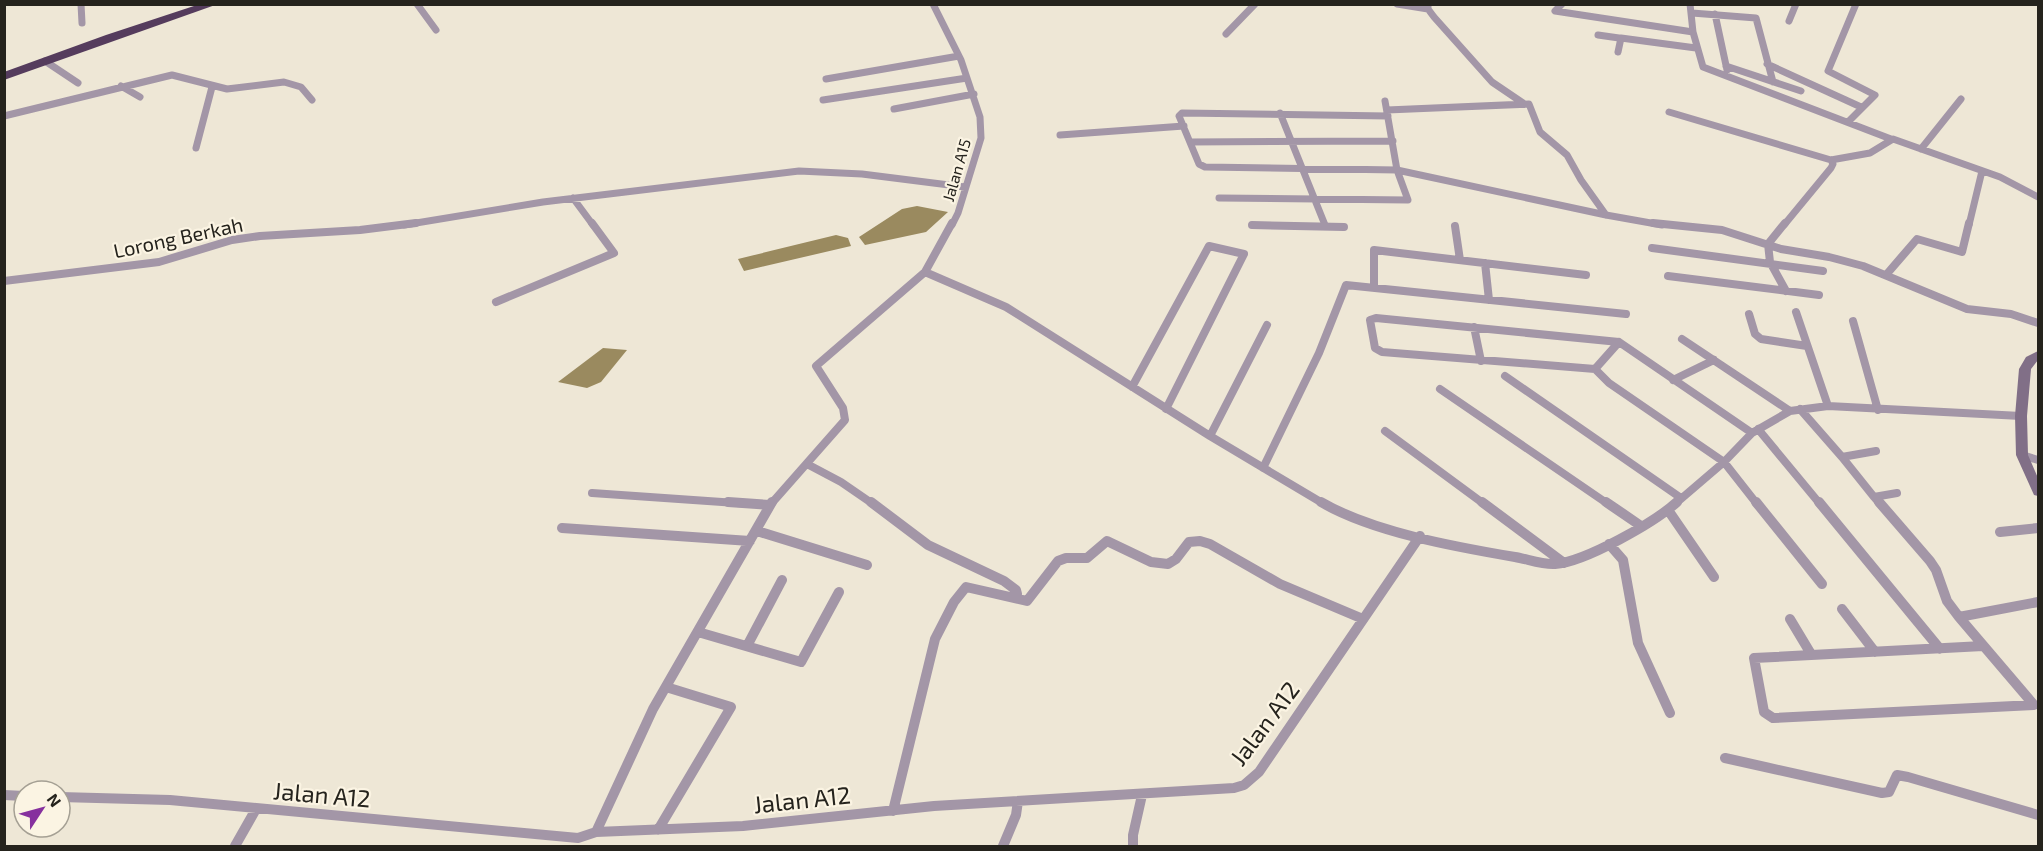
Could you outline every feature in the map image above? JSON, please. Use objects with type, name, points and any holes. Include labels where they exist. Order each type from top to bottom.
[{"type":"highway","points":[[4,76],[213,4]]},
{"type":"street","points":[[81,4],[82,23]]},
{"type":"street","points":[[417,4],[436,30]]},
{"type":"street","name":"Jalan A15","points":[[925,272],[958,213],[981,138],[981,117],[974,94],[959,56],[933,4]]},
{"type":"street","points":[[1226,34],[1255,4]]},
{"type":"street","points":[[1397,4],[1428,7],[1492,82],[1523,103],[1530,105],[1540,132],[1568,155],[1581,180],[1606,215]]},
{"type":"street","points":[[1562,4],[1555,11],[1693,32]]},
{"type":"street","points":[[1690,4],[1696,48],[1703,67],[1891,139],[2010,181],[2038,197]]},
{"type":"street","points":[[1789,21],[1796,4]]},
{"type":"street","points":[[1848,122],[1874,94],[1828,71],[1856,4]]},
{"type":"street","points":[[1692,13],[1756,18],[1773,82]]},
{"type":"street","points":[[1715,14],[1729,78]]},
{"type":"street","points":[[1598,35],[1696,48]]},
{"type":"street","points":[[1618,52],[1619,38]]},
{"type":"street","points":[[826,79],[959,56]]},
{"type":"street","points":[[45,61],[78,83]]},
{"type":"street","points":[[1767,64],[1861,107]]},
{"type":"street","points":[[1726,66],[1801,90]]},
{"type":"street","points":[[4,116],[172,75],[212,87],[250,88],[284,82],[301,87],[312,100]]},
{"type":"street","points":[[823,100],[967,78]]},
{"type":"street","points":[[121,86],[140,97]]},
{"type":"street","points":[[196,148],[212,87]]},
{"type":"street","points":[[894,109],[974,94]]},
{"type":"street","points":[[1921,149],[1961,99]]},
{"type":"street","points":[[1219,198],[1406,201],[1408,198],[1397,170],[1384,101]]},
{"type":"street","points":[[1523,103],[1387,113],[1182,113],[1179,116],[1199,164],[1205,167],[1397,170],[1606,215],[1676,226],[1722,230],[1781,249],[1840,260],[1886,274],[1967,309],[2012,314],[2038,324]]},
{"type":"street","points":[[1669,112],[1831,160],[1870,153],[1891,139]]},
{"type":"street","points":[[1280,113],[1325,225]]},
{"type":"street","points":[[1060,135],[1184,126]]},
{"type":"street","points":[[1190,142],[1393,141]]},
{"type":"street","points":[[1786,291],[1770,262],[1768,244],[1831,168],[1833,164],[1831,160]]},
{"type":"street","name":"Lorong Berkah","points":[[4,281],[159,262],[231,240],[260,236],[360,230],[573,198],[820,170],[965,187]]},
{"type":"street","points":[[1886,274],[1917,239],[1962,252],[1982,171]]},
{"type":"street","points":[[496,302],[614,253],[573,198]]},
{"type":"street","points":[[1252,225],[1344,227]]},
{"type":"street","points":[[1455,226],[1460,260]]},
{"type":"street","points":[[1132,387],[1209,246],[1244,254],[1166,409]]},
{"type":"street","points":[[1652,248],[1770,262],[1823,272]]},
{"type":"street","points":[[1374,288],[1374,250],[1586,275]]},
{"type":"street","points":[[1485,263],[1490,300]]},
{"type":"street","points":[[596,832],[666,687],[770,505],[839,429],[847,415],[825,384],[816,366],[925,272],[951,281],[1006,307],[1166,409],[1343,515],[1377,526],[1479,551],[1555,564],[1564,563],[1610,544],[1668,510],[1724,462],[1755,431],[1790,411],[1828,406],[2021,416]]},
{"type":"street","points":[[1668,276],[1819,295]]},
{"type":"street","points":[[1263,468],[1319,353],[1346,285],[1626,314]]},
{"type":"street","points":[[1796,312],[1828,406]]},
{"type":"street","points":[[1749,314],[1755,334],[1761,339],[1807,346]]},
{"type":"street","points":[[1822,584],[1724,462],[1609,383],[1595,369],[1481,361],[1378,350],[1374,345],[1370,320],[1376,318],[1619,342],[1673,380],[1755,431],[1940,648]]},
{"type":"street","points":[[1853,321],[1878,410]]},
{"type":"street","points":[[1210,436],[1267,324]]},
{"type":"street","points":[[1474,327],[1481,361]]},
{"type":"street","points":[[1682,339],[1790,411]]},
{"type":"street","points":[[1595,369],[1619,342]]},
{"type":"street","points":[[2038,355],[2030,360],[2025,369],[2021,416],[2022,455],[2038,491]]},
{"type":"street","points":[[1673,380],[1714,360]]},
{"type":"street","points":[[1505,376],[1681,498]]},
{"type":"street","points":[[1440,389],[1641,526]]},
{"type":"street","points":[[1800,409],[1930,561],[1936,570],[1947,601],[2034,705],[1773,718],[1767,716],[1764,712],[1754,658],[1983,646]]},
{"type":"street","points":[[1384,431],[1564,563]]},
{"type":"street","points":[[1842,458],[1876,451]]},
{"type":"street","points":[[2022,455],[2038,460]]},
{"type":"street","points":[[807,464],[841,482],[928,545],[1004,581],[1016,590],[1017,594],[1013,596]]},
{"type":"street","points":[[592,493],[770,505]]},
{"type":"street","points":[[1874,497],[1897,493]]},
{"type":"street","points":[[1668,510],[1714,578]]},
{"type":"street","points":[[562,528],[750,541]]},
{"type":"street","points":[[2000,532],[2038,528]]},
{"type":"street","points":[[757,531],[867,565]]},
{"type":"street","name":"Jalan A12","points":[[72,797],[170,800],[578,838],[596,832],[743,826],[1018,801],[1234,788],[1252,779],[1420,536]]},
{"type":"street","points":[[893,811],[935,639],[954,602],[966,587],[1030,600],[1058,561],[1066,558],[1087,558],[1107,541],[1166,566],[1174,561],[1189,542],[1200,541],[1210,544],[1280,584],[1363,619]]},
{"type":"street","points":[[1610,544],[1623,560],[1638,643],[1670,713]]},
{"type":"street","points":[[747,646],[782,580]]},
{"type":"street","points":[[698,632],[801,662],[839,592]]},
{"type":"street","points":[[1959,616],[2038,602]]},
{"type":"street","points":[[1842,609],[1875,652]]},
{"type":"street","points":[[1790,620],[1811,654]]},
{"type":"street","points":[[658,830],[731,707],[666,687]]},
{"type":"street","points":[[1725,758],[1882,793],[1889,792],[1894,777],[1908,777],[2038,815]]},
{"type":"street","points":[[1134,846],[1133,835],[1142,795]]},
{"type":"street","points":[[1003,846],[1016,815],[1018,801]]},
{"type":"street","points":[[235,846],[256,809]]},
{"type":"shaded area","points":[[917,206],[948,212],[926,232],[865,245],[859,237],[902,209]]},
{"type":"shaded area","points":[[836,235],[848,238],[851,246],[744,271],[738,259]]},
{"type":"shaded area","points":[[603,348],[627,350],[601,382],[587,388],[558,382]]}]
